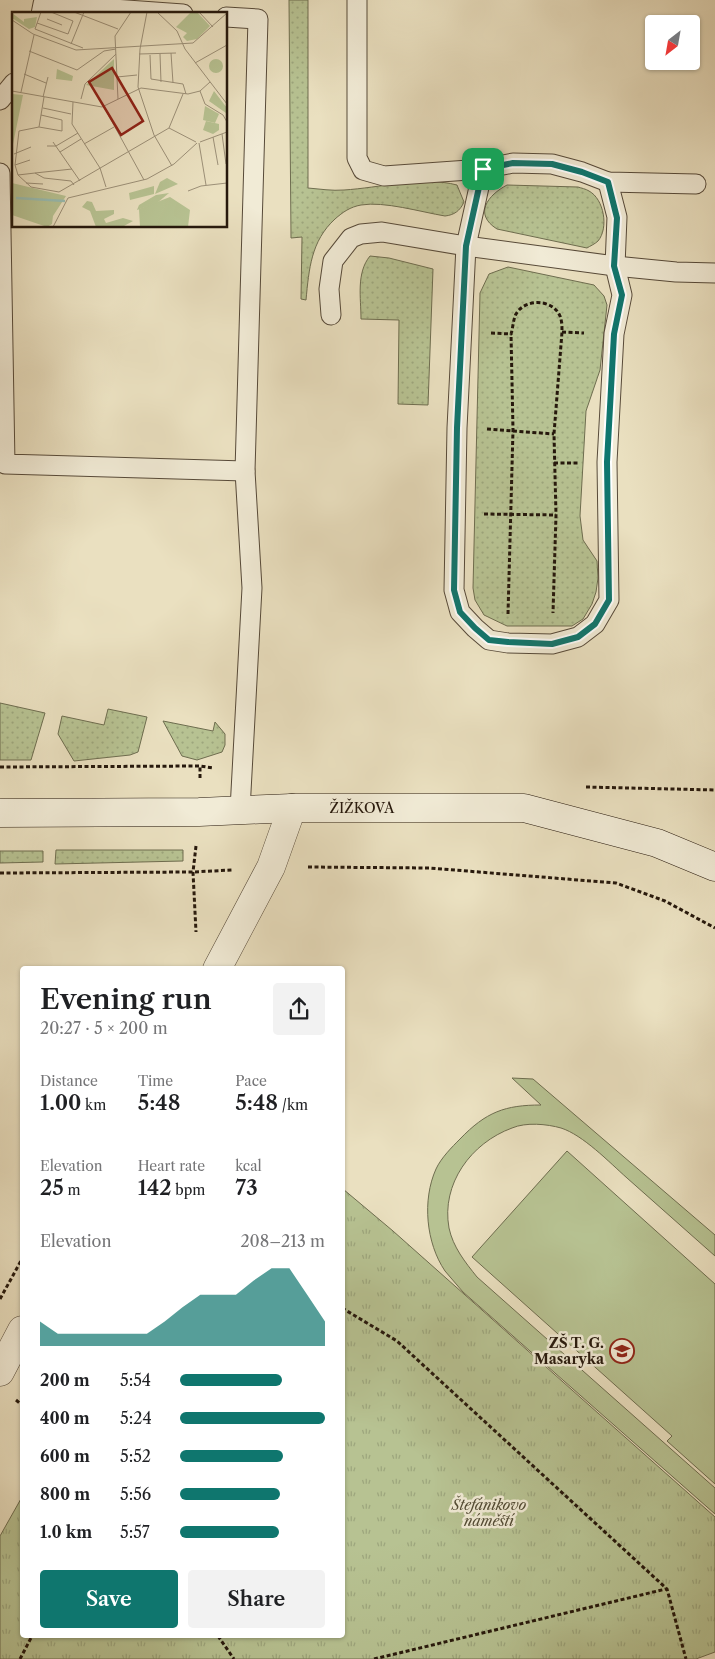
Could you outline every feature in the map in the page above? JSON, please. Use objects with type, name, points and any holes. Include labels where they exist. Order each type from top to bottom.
[{"type":"main road","name":"ŽIŽKOVA","points":[[0,813],[199,812],[292,808],[524,808],[658,843],[713,862]]},
{"type":"main road","points":[[218,966],[271,867],[292,808]]},
{"type":"main road","points":[[0,1372],[20,1334]]},
{"type":"lane","points":[[357,0],[357,158],[363,170],[384,176],[483,169],[513,163],[552,164],[582,172],[608,182],[696,184]]},
{"type":"lane","points":[[41,12],[43,4],[155,12]]},
{"type":"lane","points":[[228,17],[258,19],[245,471],[252,588],[240,810]]},
{"type":"lane","points":[[0,100],[12,86]]},
{"type":"lane","points":[[483,169],[466,246],[457,428],[457,512],[454,590],[460,612],[489,640],[508,642],[552,644],[578,637],[595,624],[609,600],[607,462],[614,334],[622,295],[614,266],[617,218],[608,182]]},
{"type":"lane","points":[[0,173],[5,464],[245,471]]},
{"type":"lane","points":[[331,314],[329,289],[332,261],[351,238],[361,234],[382,232],[466,246],[614,266],[676,272],[715,273]]},
{"type":"path","points":[[508,642],[513,430],[511,334],[516,314],[532,302],[542,303],[554,308],[560,315],[562,332],[554,434],[556,515],[552,644]]},
{"type":"path","points":[[462,333],[511,334]]},
{"type":"path","points":[[513,430],[554,434]]},
{"type":"path","points":[[457,512],[556,515]]},
{"type":"path","points":[[0,766],[200,766]]},
{"type":"path","points":[[0,873],[193,872],[271,867],[429,868],[616,882],[665,901],[715,928]]},
{"type":"path","points":[[193,872],[196,935]]},
{"type":"path","points":[[0,1299],[20,1263]]},
{"type":"path","points":[[345,1310],[397,1340],[667,1589],[686,1659]]},
{"type":"path","points":[[374,1659],[667,1589]]},
{"type":"path","points":[[20,1659],[31,1638]]},
{"type":"path","points":[[219,1638],[234,1659]]},
{"type":"green space","points":[[289,0],[308,0],[308,188],[340,190],[401,183],[444,183],[457,185],[464,202],[456,212],[445,216],[380,204],[361,205],[347,210],[327,228],[316,246],[308,277],[306,300],[301,299],[302,237],[291,238]]},
{"type":"green space","points":[[507,185],[578,187],[588,190],[598,200],[603,214],[603,229],[598,241],[587,248],[497,229],[486,217],[486,205],[494,194]]},
{"type":"green space","points":[[370,256],[389,258],[433,269],[428,405],[398,404],[399,320],[361,319],[361,278]]},
{"type":"green space","points":[[508,267],[594,285],[604,296],[607,305],[600,370],[586,411],[580,516],[583,540],[597,561],[598,578],[592,604],[583,619],[572,626],[507,626],[484,615],[475,600],[473,588],[480,293],[489,274]]},
{"type":"green space","points":[[0,703],[45,713],[31,760],[0,760]]},
{"type":"green space","points":[[108,709],[147,717],[138,752],[130,755],[74,761],[58,734],[62,716],[104,725]]},
{"type":"green space","points":[[163,721],[213,731],[215,722],[225,734],[225,745],[222,752],[197,760],[182,756]]},
{"type":"green space","points":[[56,850],[183,850],[183,861],[55,864]]},
{"type":"green space","points":[[0,851],[43,851],[43,862],[0,863]]},
{"type":"green space","points":[[512,1078],[533,1079],[715,1235],[715,1256],[587,1143],[561,1128],[536,1124],[518,1126],[497,1135],[484,1144],[462,1167],[450,1196],[448,1212],[449,1228],[453,1242],[477,1277],[715,1488],[715,1514],[463,1292],[445,1271],[439,1260],[430,1235],[428,1208],[432,1181],[441,1161],[469,1130],[488,1116],[506,1109],[541,1105]]},
{"type":"green space","points":[[567,1151],[715,1284],[715,1484],[667,1441],[672,1436],[472,1257]]},
{"type":"green space","name":"Štefánikovo náměstí","points":[[345,1191],[393,1231],[715,1517],[715,1652],[696,1659],[0,1659],[0,1536],[20,1501],[20,1638],[345,1638]]},
{"type":"place","name":"ZŠ T. G. Masaryka","points":[[622,1351]]},
{"type":"route","points":[[513,163],[552,164],[582,172],[608,182],[617,218],[614,266],[622,295],[614,334],[607,462],[609,600],[595,624],[578,637],[552,644],[489,640],[460,612],[454,590],[457,512],[457,428],[466,246],[483,169],[513,163]]}]
